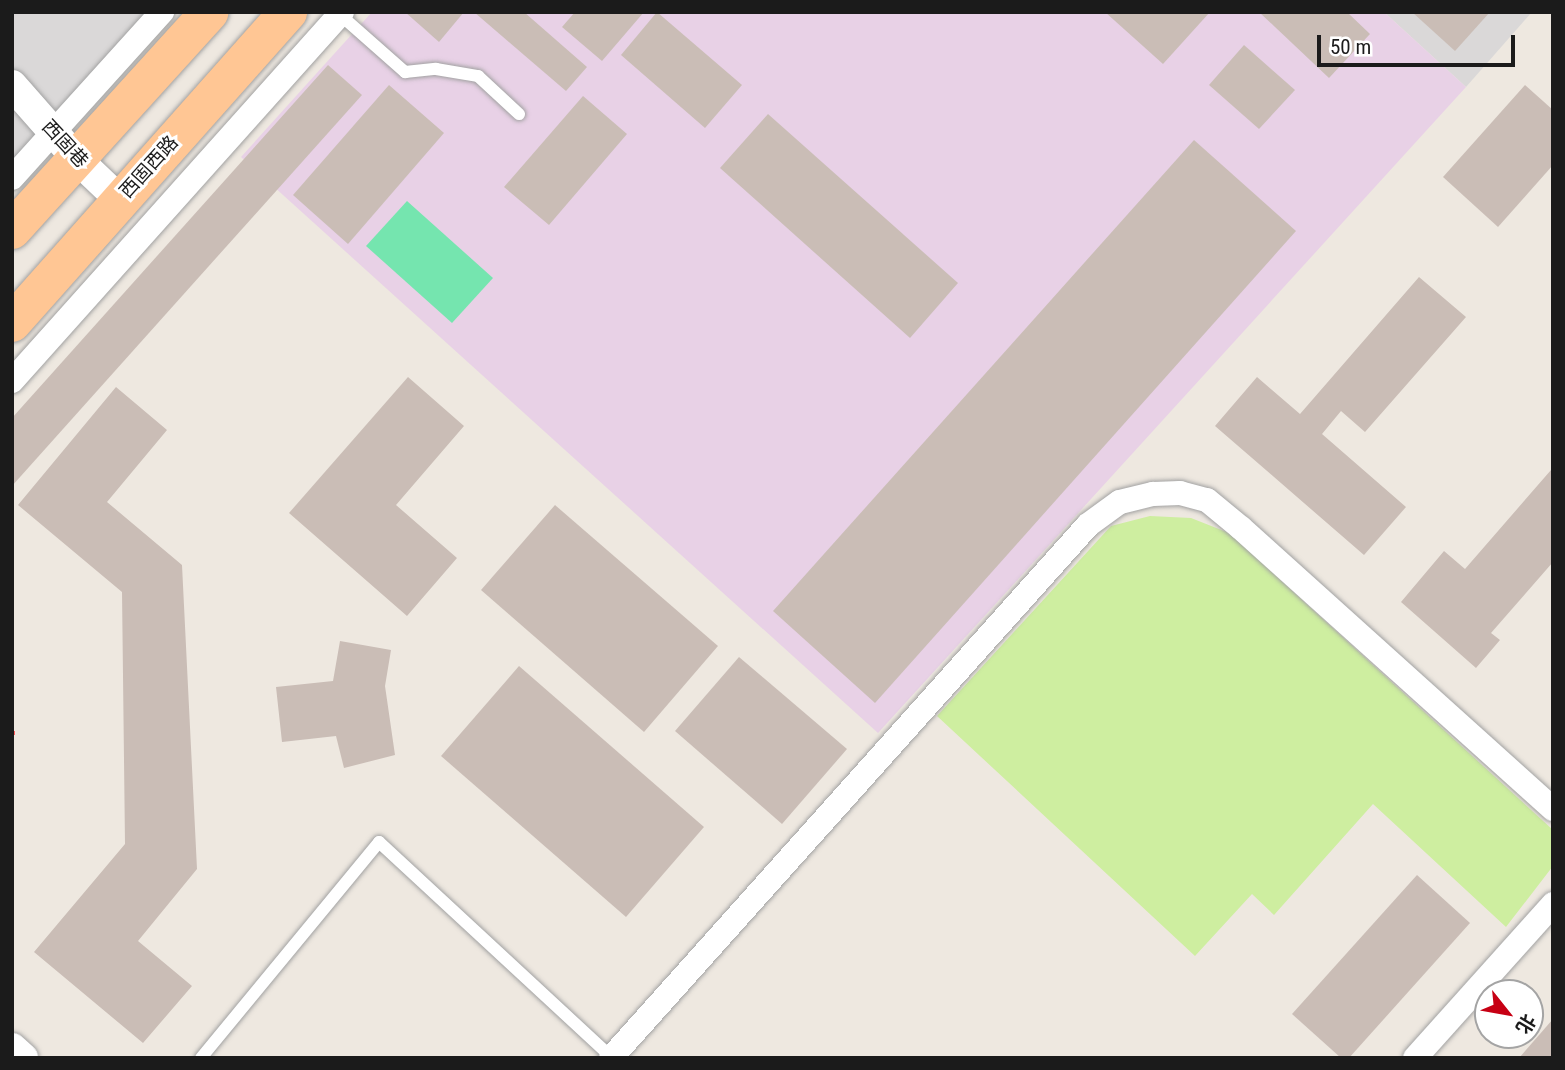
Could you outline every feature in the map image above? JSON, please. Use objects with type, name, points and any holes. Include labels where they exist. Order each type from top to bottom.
[{"type":"main road","points":[[12,230],[66,146],[210,12]]},
{"type":"main road","name":"西固西路","points":[[12,323],[288,12]]},
{"type":"street","points":[[12,178],[66,146],[162,12]]},
{"type":"street","points":[[12,381],[340,13]]},
{"type":"street","name":"西固巷","points":[[12,85],[66,146],[120,200]]},
{"type":"street","points":[[611,1058],[1088,525],[1120,502],[1153,494],[1180,493],[1207,500],[1241,527],[1553,809]]},
{"type":"street","points":[[1415,1058],[1553,904]]},
{"type":"street","points":[[12,1048],[23,1058]]},
{"type":"lane","points":[[340,13],[405,72],[436,69],[478,76],[519,114]]},
{"type":"lane","points":[[201,1058],[379,842],[611,1058]]},
{"type":"shaded area","points":[[12,12],[157,12],[12,166]]},
{"type":"shaded area","points":[[372,12],[1384,12],[1466,87],[878,733],[241,157]]},
{"type":"shaded area","points":[[1384,12],[1532,12],[1466,87]]},
{"type":"green space","points":[[407,201],[493,278],[452,323],[366,246]]},
{"type":"green space","points":[[1150,516],[1191,518],[1229,533],[1553,830],[1553,866],[1506,927],[1373,804],[1274,915],[1252,894],[1195,956],[937,716],[1111,526]]},
{"type":"building","points":[[405,12],[464,12],[439,42]]},
{"type":"building","points":[[474,12],[524,12],[587,67],[566,91]]},
{"type":"building","points":[[575,12],[644,12],[602,61],[562,27]]},
{"type":"building","points":[[657,12],[742,85],[705,128],[621,55]]},
{"type":"building","points":[[1105,12],[1210,12],[1163,64]]},
{"type":"building","points":[[1259,12],[1347,12],[1370,34],[1329,78]]},
{"type":"building","points":[[1412,12],[1490,12],[1455,51]]},
{"type":"building","points":[[1244,45],[1295,90],[1259,129],[1209,85]]},
{"type":"building","points":[[328,65],[362,95],[12,486],[12,418]]},
{"type":"building","points":[[389,85],[444,133],[348,244],[293,195]]},
{"type":"building","points":[[1525,85],[1553,110],[1553,165],[1498,227],[1443,177]]},
{"type":"building","points":[[583,96],[627,134],[549,225],[504,187]]},
{"type":"building","points":[[768,114],[958,283],[910,338],[720,168]]},
{"type":"building","points":[[1194,140],[1296,231],[875,703],[773,611]]},
{"type":"building","points":[[1419,277],[1466,317],[1365,432],[1341,411],[1322,434],[1406,507],[1364,555],[1215,426],[1257,377],[1300,414]]},
{"type":"building","points":[[408,377],[464,426],[396,505],[457,558],[407,616],[289,513]]},
{"type":"building","points":[[116,387],[167,430],[107,502],[182,565],[197,869],[138,941],[192,986],[143,1043],[34,952],[125,844],[122,592],[18,505]]},
{"type":"building","points":[[1551,470],[1553,562],[1491,633],[1500,640],[1476,668],[1401,602],[1444,551],[1465,569]]},
{"type":"building","points":[[555,505],[718,646],[644,732],[481,590]]},
{"type":"building","points":[[340,641],[391,650],[385,686],[395,755],[344,768],[336,736],[282,742],[276,687],[333,681]]},
{"type":"building","points":[[739,657],[847,749],[782,824],[675,731]]},
{"type":"building","points":[[519,666],[704,827],[626,917],[441,756]]},
{"type":"building","points":[[1417,875],[1470,923],[1349,1058],[1341,1058],[1292,1014]]},
{"type":"building","points":[[1553,1019],[1553,1058],[1519,1058],[1527,1049],[1544,1049],[1544,1029]]}]
